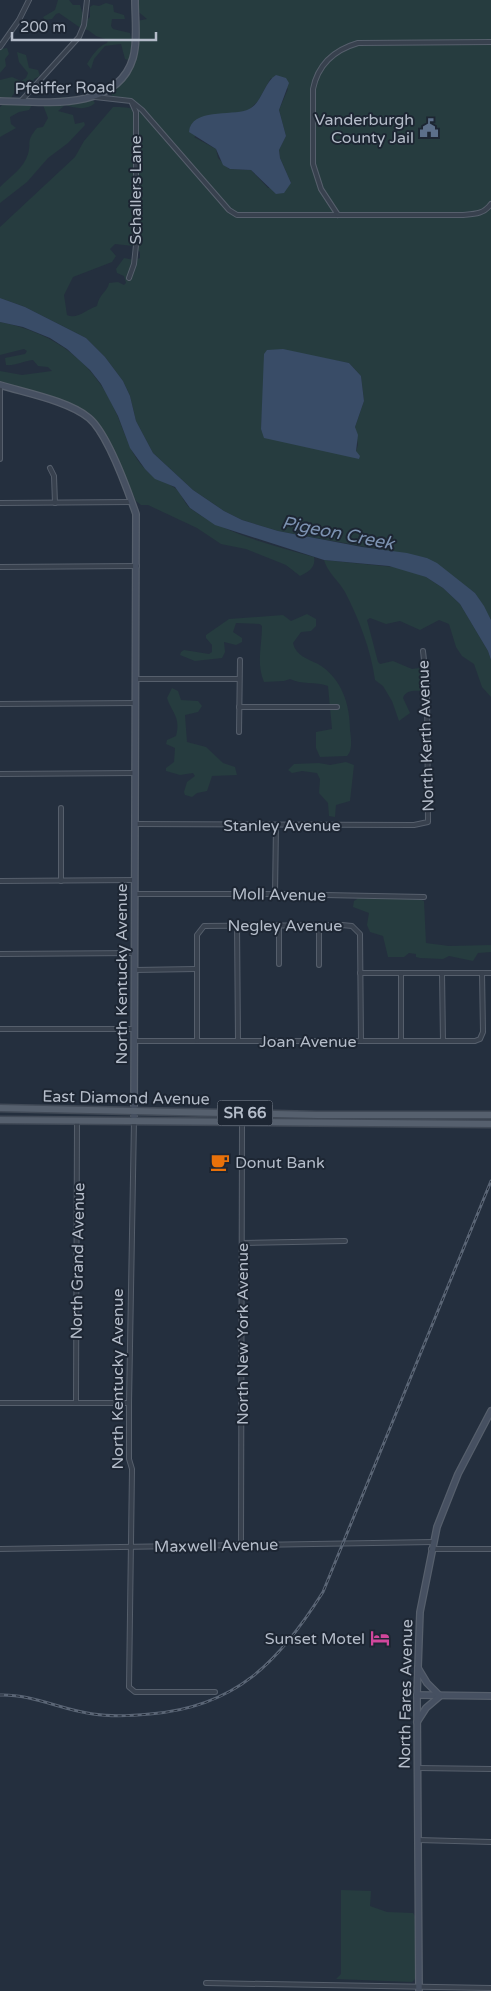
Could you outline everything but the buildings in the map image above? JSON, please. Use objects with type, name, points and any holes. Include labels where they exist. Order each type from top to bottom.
[{"type":"main road","name":"East Diamond Avenue","points":[[0,1108],[316,1115],[491,1115]]},
{"type":"main road","name":"East Diamond Avenue","points":[[0,1120],[491,1124]]},
{"type":"street","points":[[0,47],[19,20],[29,0]]},
{"type":"street","points":[[20,101],[81,32],[87,0]]},
{"type":"street","points":[[95,97],[113,85],[131,62],[135,44],[135,0]]},
{"type":"street","points":[[338,215],[321,189],[313,164],[314,89],[316,78],[330,56],[344,47],[358,43],[491,42]]},
{"type":"street","name":"Pfeiffer Road","points":[[0,101],[71,101],[95,97],[131,101]]},
{"type":"street","points":[[131,101],[156,124],[228,210],[237,215],[478,214],[487,210],[491,204]]},
{"type":"street","name":"Schallers Lane","points":[[129,278],[134,264],[136,245],[136,112],[131,101]]},
{"type":"street","points":[[0,385],[0,459]]},
{"type":"street","name":"North Kentucky Avenue","points":[[0,385],[72,408],[90,418],[103,438],[132,502],[137,522],[134,1120],[129,1403],[129,1458],[132,1469],[129,1546],[128,1687],[135,1692],[216,1692]]},
{"type":"street","points":[[50,468],[54,476],[55,503]]},
{"type":"street","points":[[0,503],[132,502]]},
{"type":"street","points":[[0,567],[137,566]]},
{"type":"street","name":"North Kerth Avenue","points":[[423,651],[427,686],[428,822]]},
{"type":"street","points":[[239,732],[240,660]]},
{"type":"street","points":[[136,679],[239,679]]},
{"type":"street","points":[[0,704],[136,702]]},
{"type":"street","points":[[239,707],[337,708]]},
{"type":"street","points":[[0,774],[136,773]]},
{"type":"street","points":[[61,881],[62,808]]},
{"type":"street","name":"Stanley Avenue","points":[[136,824],[414,825],[428,822]]},
{"type":"street","points":[[275,894],[276,825]]},
{"type":"street","points":[[0,881],[135,880]]},
{"type":"street","name":"Moll Avenue","points":[[135,894],[424,897]]},
{"type":"street","name":"Negley Avenue","points":[[196,970],[197,935],[206,925],[352,926],[360,934],[360,973]]},
{"type":"street","points":[[237,925],[238,1041]]},
{"type":"street","points":[[279,925],[279,964]]},
{"type":"street","points":[[319,926],[319,964]]},
{"type":"street","points":[[0,954],[135,953]]},
{"type":"street","points":[[135,970],[196,970],[196,1041]]},
{"type":"street","points":[[361,1041],[360,973],[491,973]]},
{"type":"street","points":[[401,973],[401,1040]]},
{"type":"street","points":[[442,973],[443,1041]]},
{"type":"street","name":"Joan Avenue","points":[[134,1041],[475,1041],[481,1037],[483,1032],[482,973]]},
{"type":"street","points":[[0,1029],[134,1029]]},
{"type":"street","name":"North Grand Avenue","points":[[76,1403],[77,1120]]},
{"type":"street","name":"North New York Avenue","points":[[241,1544],[242,1123]]},
{"type":"street","points":[[242,1243],[345,1241]]},
{"type":"street","points":[[0,1403],[129,1403]]},
{"type":"street","name":"North Fares Avenue","points":[[419,1989],[417,1666],[420,1612],[431,1548],[454,1482],[491,1411]]},
{"type":"street","name":"Maxwell Avenue","points":[[0,1549],[433,1542]]},
{"type":"street","points":[[431,1548],[491,1549]]},
{"type":"street","points":[[417,1666],[426,1683],[440,1696]]},
{"type":"street","points":[[417,1695],[491,1696]]},
{"type":"street","points":[[417,1722],[426,1708],[440,1696]]},
{"type":"street","points":[[418,1768],[491,1769]]},
{"type":"street","points":[[418,1840],[491,1842]]},
{"type":"street","points":[[206,1983],[347,1985],[419,1989],[491,1988]]},
{"type":"street","points":[[347,1985],[347,1991]]},
{"type":"green space","points":[[58,0],[69,0],[73,5],[80,5],[83,15],[88,19],[90,17],[90,7],[93,5],[99,6],[106,3],[113,5],[114,12],[124,15],[125,19],[112,19],[111,26],[113,29],[130,33],[132,44],[135,46],[140,42],[137,21],[147,19],[135,9],[139,3],[136,0],[491,0],[491,620],[475,593],[427,558],[278,531],[242,520],[224,511],[193,490],[153,453],[136,421],[130,396],[123,381],[105,357],[86,338],[25,307],[0,298],[0,227],[75,157],[84,141],[113,107],[132,109],[138,111],[149,121],[154,123],[155,120],[131,99],[113,97],[110,91],[121,81],[131,61],[125,59],[121,44],[105,46],[94,59],[91,69],[87,64],[108,40],[82,29],[59,13],[52,19],[45,20],[43,17],[55,10]],"holes":[[[271,78],[288,89],[279,110],[286,136],[279,150],[280,158],[291,183],[268,188],[251,170],[229,169],[218,158],[216,149],[194,137],[237,113],[249,110],[258,101]],[[115,244],[133,246],[140,252],[140,258],[134,260],[124,258],[116,269],[117,273],[124,276],[126,283],[124,285],[118,282],[109,283],[97,306],[78,315],[67,315],[64,295],[73,277],[112,262],[116,256],[110,249]],[[311,356],[349,363],[361,376],[364,401],[355,427],[358,445],[356,451],[263,433],[261,429],[265,367]]]},
{"type":"green space","points":[[7,48],[9,54],[5,59],[6,66],[0,73],[0,49]]},
{"type":"green space","points":[[17,52],[26,55],[29,68],[38,70],[40,76],[34,79],[32,86],[23,91],[16,90],[11,98],[0,97],[0,80],[12,77],[21,81],[26,78],[28,73],[19,62]]},
{"type":"green space","points":[[91,98],[95,103],[92,106],[77,108],[65,105],[58,111],[73,115],[75,124],[84,122],[85,125],[68,143],[48,158],[27,182],[0,203],[0,187],[23,164],[28,154],[31,137],[37,128],[43,127],[48,118],[43,105],[52,99]]},
{"type":"green space","points":[[3,104],[32,105],[29,110],[19,112],[10,117],[11,124],[16,128],[0,137],[0,107]]},
{"type":"green space","points":[[0,322],[39,334],[72,353],[86,366],[109,398],[136,458],[149,473],[177,490],[191,509],[220,526],[235,532],[314,557],[314,564],[311,569],[300,576],[286,565],[246,549],[221,544],[197,528],[148,505],[141,505],[136,501],[108,440],[93,416],[74,405],[0,381],[0,371],[22,375],[52,371],[48,367],[38,366],[33,360],[6,365],[5,358],[25,354],[27,351],[24,349],[0,355]]},
{"type":"green space","points":[[324,560],[403,568],[426,577],[443,588],[460,604],[488,651],[491,660],[491,697],[482,687],[474,664],[462,656],[456,647],[449,624],[439,620],[420,630],[400,621],[386,624],[370,618],[367,620],[378,662],[380,664],[393,661],[412,669],[419,668],[424,677],[424,691],[412,691],[404,695],[403,698],[410,713],[399,721],[392,701],[383,686],[375,680],[360,624],[350,602]]},
{"type":"green space","points":[[307,614],[316,619],[316,626],[311,631],[301,632],[293,643],[300,654],[326,670],[339,684],[348,711],[351,747],[347,756],[320,757],[316,748],[316,732],[332,729],[328,686],[290,679],[264,682],[260,668],[262,626],[260,624],[236,623],[233,632],[242,638],[242,642],[236,645],[224,642],[225,652],[222,658],[195,661],[180,655],[184,650],[209,654],[212,652],[212,645],[206,638],[206,635],[229,619],[283,615],[291,621]]},
{"type":"green space","points":[[172,688],[178,691],[181,700],[198,701],[202,706],[198,712],[185,715],[187,742],[206,747],[223,763],[235,767],[237,775],[212,776],[207,791],[197,793],[192,797],[185,795],[184,792],[187,782],[195,776],[193,773],[180,775],[166,771],[166,768],[174,762],[175,748],[166,744],[167,740],[176,736],[177,730],[177,720],[167,698]]},
{"type":"green space","points":[[346,762],[354,765],[350,801],[336,805],[335,817],[329,816],[328,803],[319,793],[320,779],[317,773],[302,771],[292,773],[288,770],[294,764],[319,763],[330,765]]},
{"type":"green space","points":[[401,895],[417,898],[424,901],[426,943],[449,946],[491,945],[491,952],[478,953],[473,961],[449,956],[443,959],[420,958],[416,957],[416,954],[409,953],[404,957],[388,957],[383,936],[370,932],[367,925],[369,913],[353,907],[354,901],[360,897]]},
{"type":"green space","points":[[341,1890],[371,1891],[370,1906],[387,1912],[413,1913],[415,1916],[415,1979],[412,1982],[336,1979],[341,1974]]},
{"type":"water","points":[[276,75],[286,78],[289,83],[279,110],[286,136],[279,150],[280,158],[291,183],[284,193],[276,194],[251,170],[230,169],[223,165],[216,149],[189,132],[191,124],[204,116],[240,112],[252,107],[256,104],[268,83]]},
{"type":"water","points":[[0,298],[25,307],[86,338],[105,357],[123,381],[130,396],[136,421],[153,453],[193,490],[224,511],[242,520],[278,531],[362,547],[407,553],[427,558],[437,563],[475,593],[484,606],[491,620],[491,660],[488,651],[460,604],[443,588],[426,577],[389,566],[324,560],[215,525],[190,508],[175,487],[155,479],[145,469],[130,448],[118,416],[101,384],[90,370],[67,349],[50,338],[23,327],[0,322]]},
{"type":"water","points":[[283,349],[349,363],[361,376],[364,401],[355,427],[358,435],[356,451],[360,456],[359,459],[264,438],[261,429],[264,354],[267,350]]},
{"type":"railway","points":[[0,1695],[24,1697],[100,1715],[150,1714],[180,1710],[207,1702],[231,1691],[272,1660],[289,1640],[323,1592],[491,1181]]},
{"type":"place","name":"Vanderburgh County Jail","points":[[429,128]]},
{"type":"place","name":"Donut Bank","points":[[220,1162]]},
{"type":"place","name":"Sunset Motel","points":[[380,1638]]},
{"type":"water label","name":"Pigeon Creek","points":[[338,533]]}]
